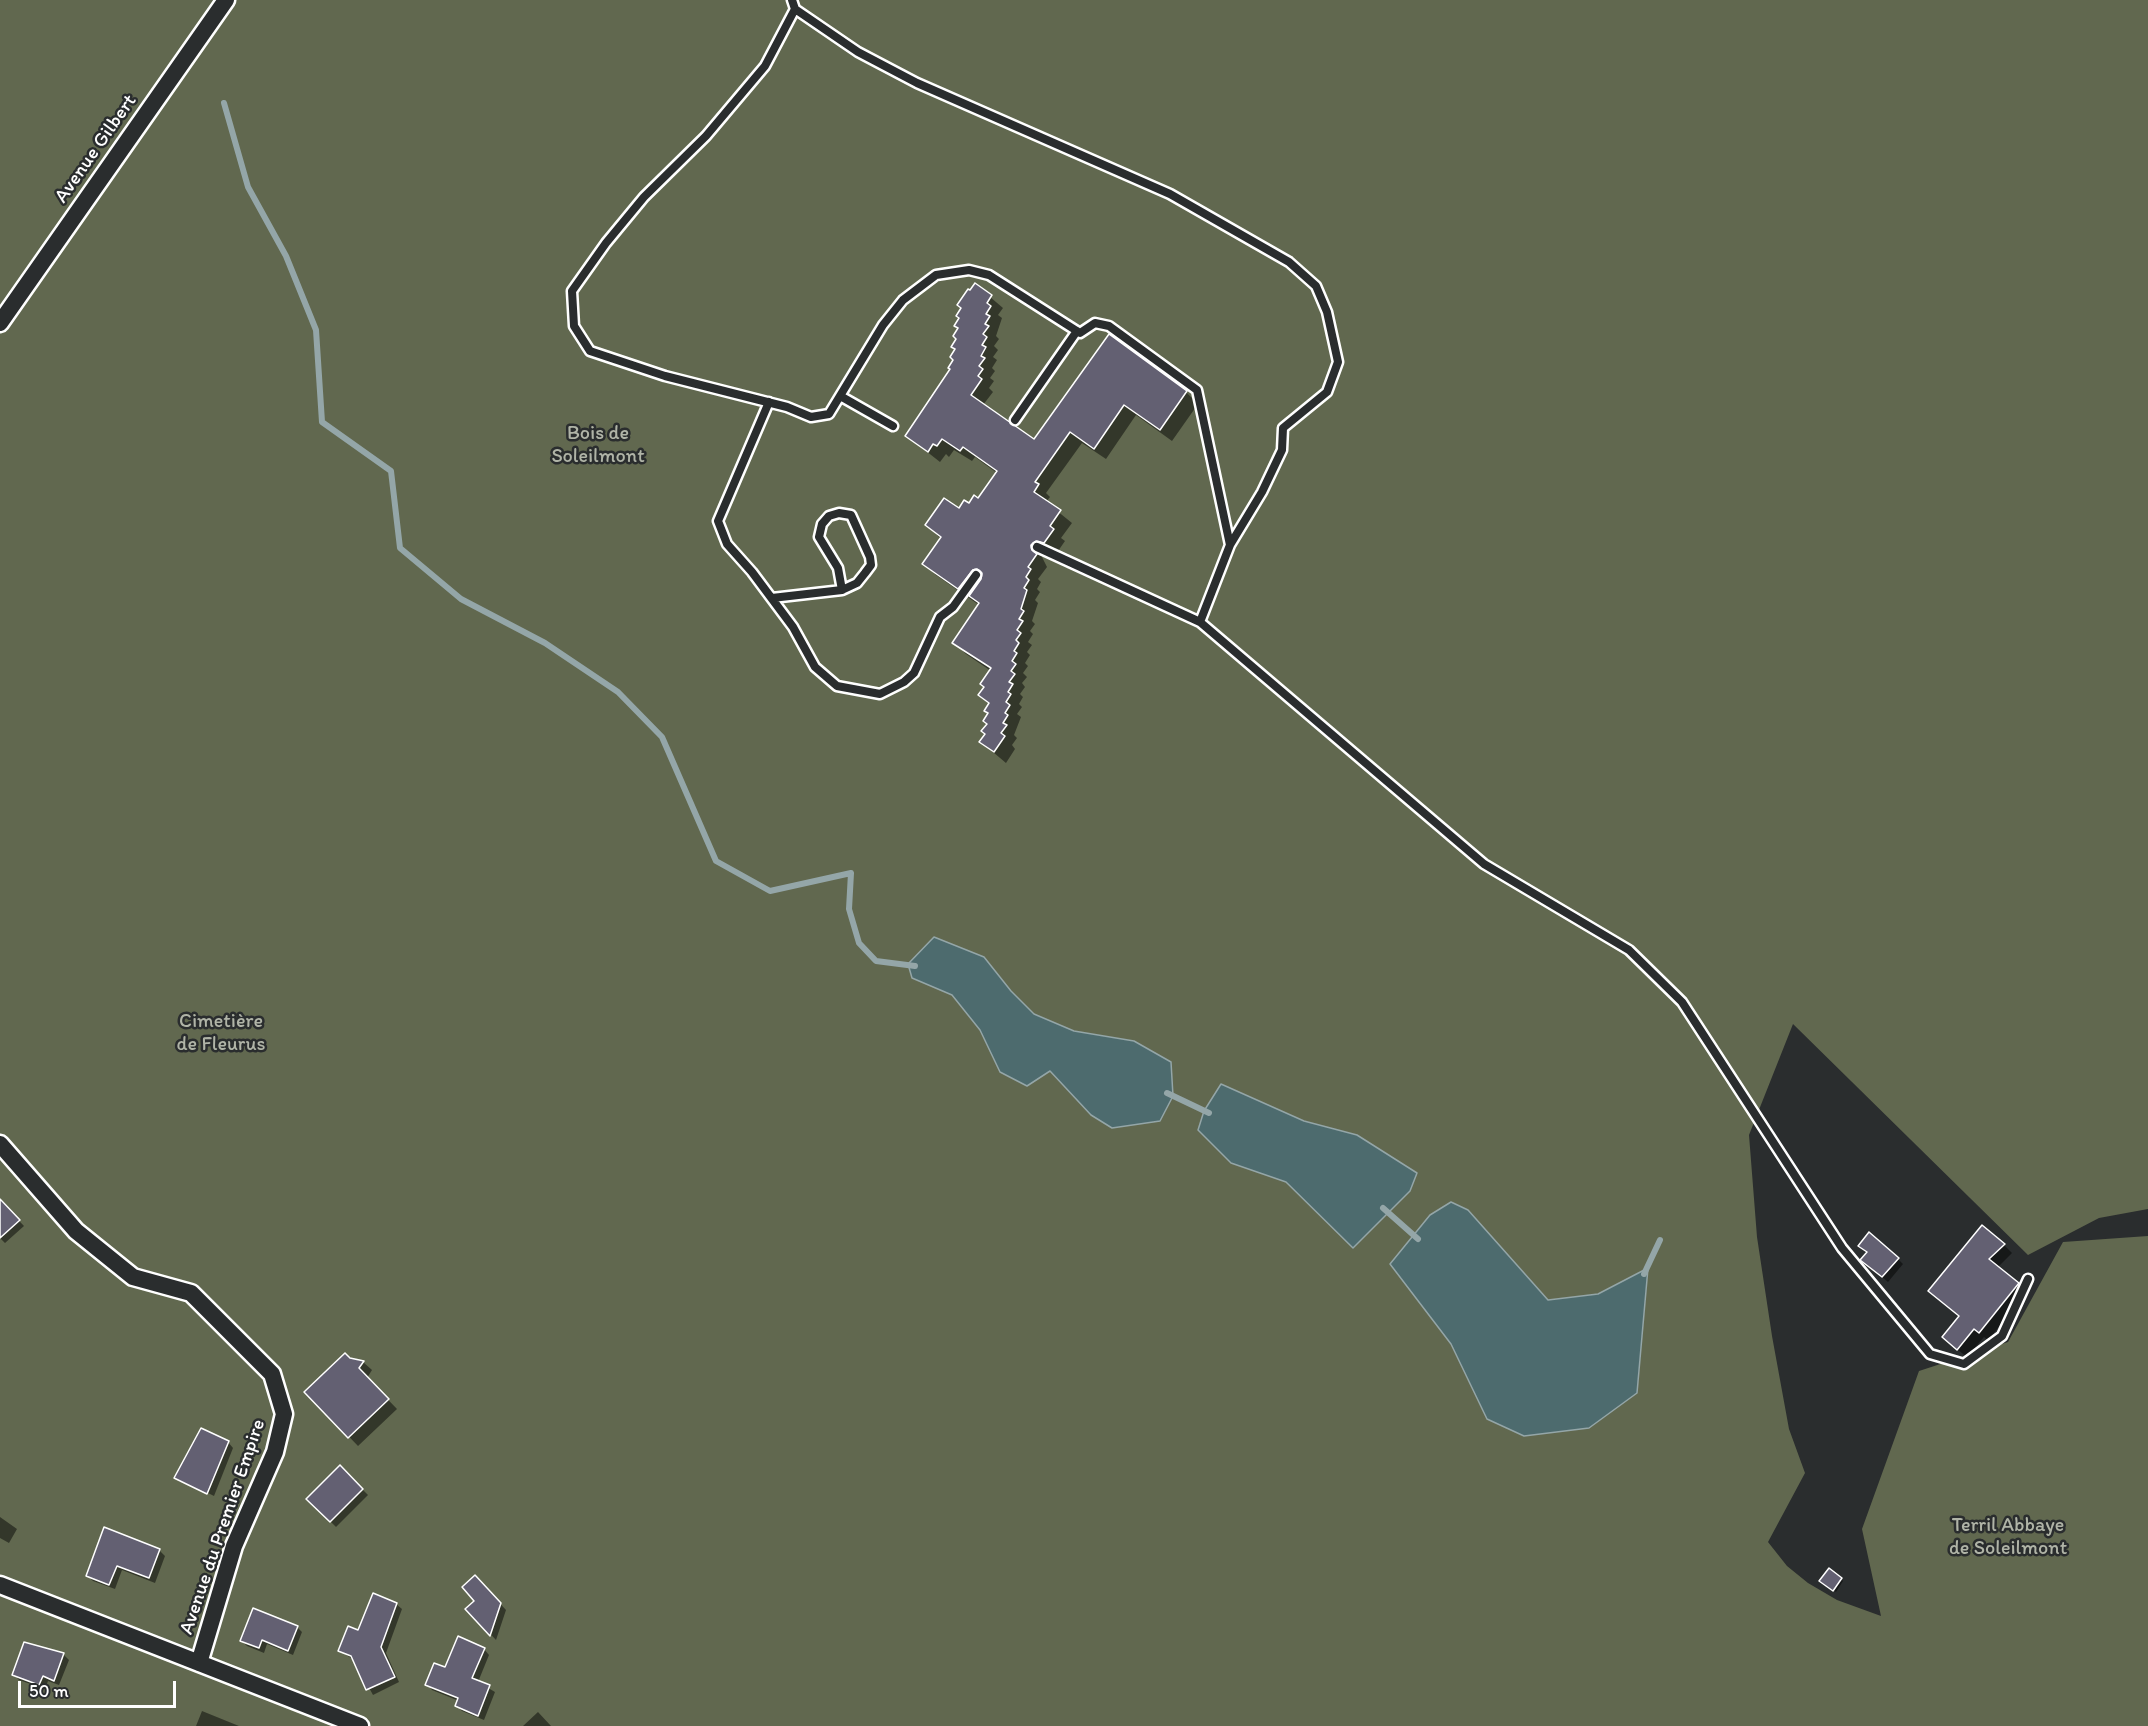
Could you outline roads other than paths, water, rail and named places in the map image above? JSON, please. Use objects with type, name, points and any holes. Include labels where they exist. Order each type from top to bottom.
[{"type":"street","name":"Avenue Gilbert","points":[[0,323],[226,0]]},
{"type":"street","name":"Avenue du Premier Empire","points":[[0,1144],[76,1231],[133,1277],[191,1293],[272,1374],[284,1414],[275,1452],[234,1546],[199,1663]]},
{"type":"street","points":[[0,1586],[360,1726]]},
{"type":"lane","points":[[1200,622],[1230,545],[1262,492],[1282,450],[1283,429],[1327,392],[1338,362],[1327,312],[1317,286],[1289,262],[1170,194],[917,83],[858,52],[793,4],[765,66],[706,136],[644,197],[606,243],[572,291],[574,326],[590,351],[665,376],[769,402],[811,417],[829,414],[842,397],[883,325],[903,300],[936,275],[969,270],[989,275],[1077,332],[1080,333],[1095,323],[1109,326],[1197,390],[1230,545]]},
{"type":"lane","points":[[1015,420],[1077,332]]},
{"type":"lane","points":[[842,397],[893,426]]},
{"type":"lane","points":[[769,402],[718,521],[726,544],[772,598],[793,627],[815,667],[837,686],[880,694],[904,682],[914,673],[940,617],[952,606],[976,575]]},
{"type":"lane","points":[[772,598],[842,590],[857,583],[871,565],[870,556],[851,516],[840,513],[829,516],[822,524],[819,537],[838,568],[842,590]]},
{"type":"lane","points":[[1037,547],[1200,622],[1484,864],[1629,950],[1682,1002],[1842,1248],[1930,1354],[1964,1364],[2002,1336],[2028,1279]]},
{"type":"water","points":[[934,937],[984,957],[1011,991],[1034,1014],[1074,1031],[1134,1041],[1171,1062],[1173,1096],[1160,1121],[1112,1128],[1091,1115],[1050,1071],[1027,1086],[1000,1072],[980,1030],[952,995],[912,978],[908,964]]},
{"type":"water","points":[[1221,1084],[1304,1121],[1357,1135],[1417,1173],[1410,1191],[1353,1248],[1286,1182],[1231,1163],[1198,1130],[1204,1111]]},
{"type":"water","points":[[1451,1202],[1468,1210],[1548,1300],[1598,1294],[1648,1268],[1637,1393],[1589,1428],[1524,1436],[1487,1419],[1451,1344],[1390,1264],[1430,1215]]},
{"type":"waterway","points":[[224,103],[248,187],[286,256],[316,330],[322,422],[391,471],[400,548],[461,599],[545,643],[618,692],[662,737],[716,861],[770,891],[851,873],[849,909],[859,943],[876,961],[915,966]]},
{"type":"waterway","points":[[1167,1093],[1209,1113]]},
{"type":"waterway","points":[[1383,1208],[1418,1239]]},
{"type":"waterway","points":[[1644,1274],[1660,1240]]},
{"type":"park label","name":"Bois de Soleilmont","points":[[598,446]]},
{"type":"park label","name":"Cimetière de Fleurus","points":[[221,1034]]},
{"type":"park label","name":"Terril Abbaye de Soleilmont","points":[[2008,1538]]}]
